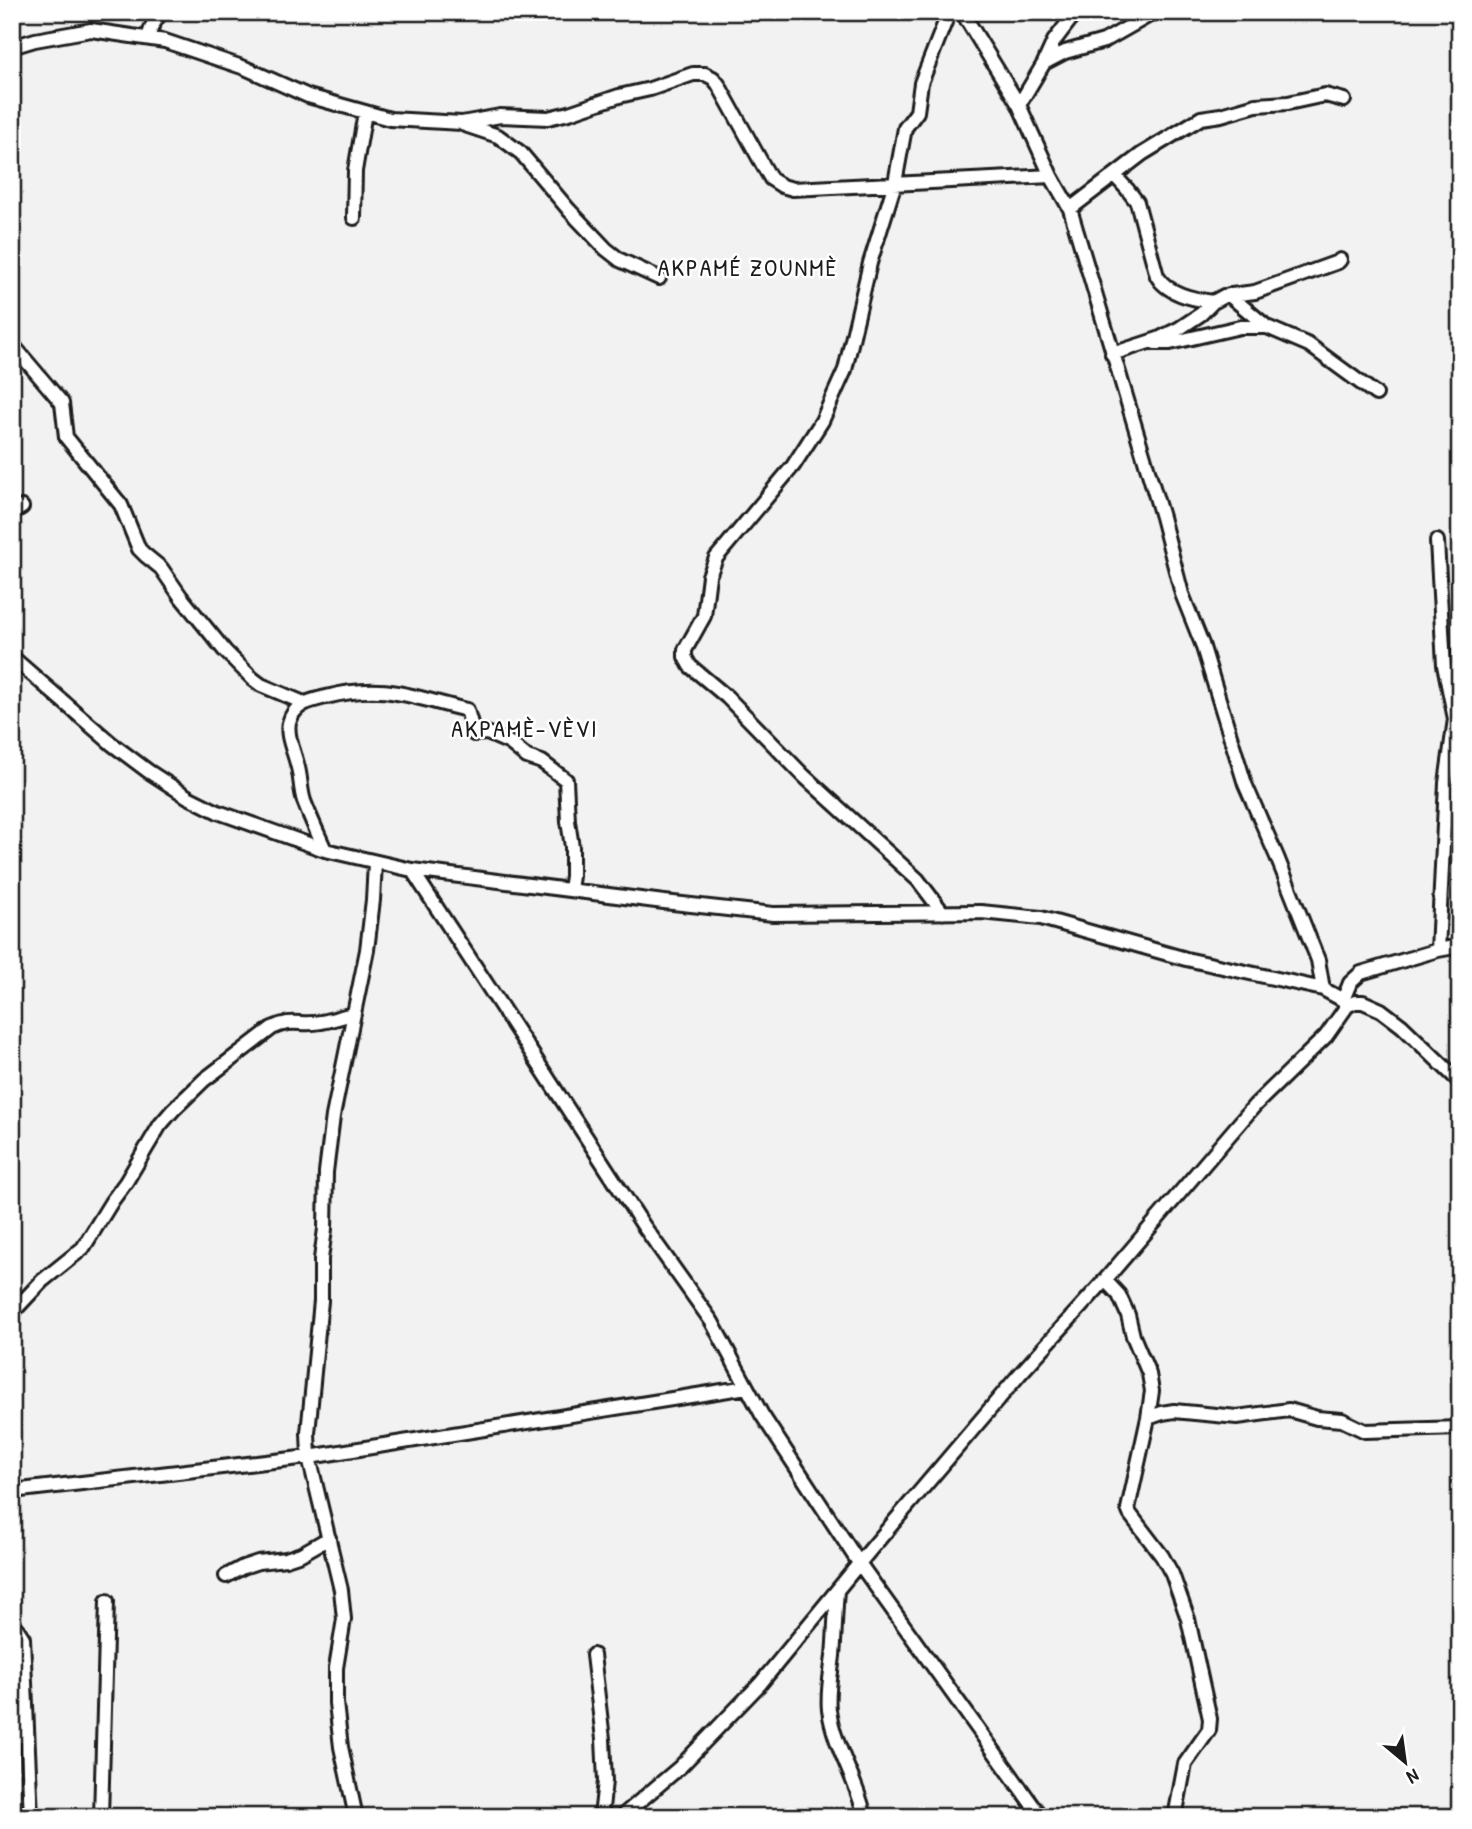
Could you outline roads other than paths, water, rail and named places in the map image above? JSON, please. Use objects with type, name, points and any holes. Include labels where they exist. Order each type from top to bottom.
[{"type":"street","points":[[148,38],[161,12]]},
{"type":"street","points":[[943,913],[918,880],[804,776],[727,697],[690,666],[685,650],[704,616],[709,576],[716,558],[793,466],[822,421],[845,370],[870,263],[895,183],[905,128],[917,112],[921,83],[949,12]]},
{"type":"street","points":[[962,12],[1019,104],[1051,176],[1070,209],[1162,517],[1182,594],[1202,644],[1245,784],[1318,960],[1323,989]]},
{"type":"street","points":[[1019,104],[1054,40],[1076,12]]},
{"type":"street","points":[[1044,62],[1065,52],[1104,40],[1158,12]]},
{"type":"street","points":[[12,47],[91,30],[148,38],[165,41],[245,68],[308,96],[390,119],[462,123],[500,116],[548,118],[693,74],[705,74],[718,84],[771,179],[782,186],[801,189],[1051,176]]},
{"type":"street","points":[[1070,209],[1142,154],[1201,118],[1256,105],[1288,103],[1325,95],[1344,100]]},
{"type":"street","points":[[354,218],[355,171],[365,112]]},
{"type":"street","points":[[462,123],[498,136],[522,153],[569,211],[606,249],[621,260],[659,278]]},
{"type":"street","points":[[1115,176],[1137,202],[1160,283],[1197,299],[1213,302]]},
{"type":"street","points":[[1112,354],[1148,343],[1180,328],[1213,302],[1229,295],[1272,287],[1340,260]]},
{"type":"street","points":[[1229,295],[1268,327],[1308,345],[1376,394]]},
{"type":"street","points":[[1148,343],[1170,343],[1240,327],[1268,327]]},
{"type":"street","points":[[12,344],[61,403],[66,438],[121,505],[139,548],[161,568],[225,651],[253,679],[304,703]]},
{"type":"street","points":[[1437,541],[1444,665],[1455,719],[1446,783],[1438,950]]},
{"type":"street","points":[[12,657],[112,744],[188,797],[218,812],[326,850],[412,870],[773,914],[981,912],[1041,918],[1186,959],[1323,989],[1345,1003],[1363,1002],[1381,1010],[1402,1026],[1460,1082]]},
{"type":"street","points":[[326,850],[304,800],[289,732],[292,716],[304,703],[345,692],[388,691],[467,710],[474,734],[487,733],[510,743],[527,757],[542,762],[566,779],[572,847],[570,890]]},
{"type":"street","points":[[356,1817],[341,1747],[336,1703],[336,1668],[344,1619],[341,1590],[310,1457],[307,1433],[321,1301],[326,1172],[333,1116],[367,950],[375,863]]},
{"type":"street","points":[[412,870],[643,1226],[712,1322],[762,1415],[859,1563],[1041,1817]]},
{"type":"street","points":[[621,1817],[680,1767],[760,1684],[1019,1375],[1105,1280],[1255,1105],[1326,1036],[1345,1003],[1350,982],[1361,973],[1460,946]]},
{"type":"street","points":[[12,1312],[41,1281],[83,1248],[160,1125],[204,1080],[281,1023],[324,1022],[355,1014]]},
{"type":"street","points":[[1105,1280],[1119,1295],[1149,1374],[1152,1391],[1128,1509],[1162,1556],[1171,1574],[1188,1619],[1210,1719],[1209,1730],[1185,1764],[1175,1817]]},
{"type":"street","points":[[12,1491],[310,1457],[747,1387]]},
{"type":"street","points":[[1148,1418],[1174,1411],[1237,1418],[1289,1410],[1317,1418],[1342,1420],[1365,1431],[1460,1428]]},
{"type":"street","points":[[226,1576],[258,1562],[286,1559],[300,1554],[329,1538]]},
{"type":"street","points":[[836,1591],[829,1710],[865,1817]]},
{"type":"street","points":[[101,1817],[107,1601]]},
{"type":"street","points":[[12,1621],[17,1638],[27,1736],[31,1817]]},
{"type":"street","points":[[593,1655],[606,1781],[601,1817]]},
{"type":"street","points":[[12,1736],[27,1736]]},
{"type":"district","name":"AKPAMÉ ZOUNMÈ","points":[[748,268]]},
{"type":"district","name":"AKPAMÈ-VÈVI","points":[[525,729]]}]
